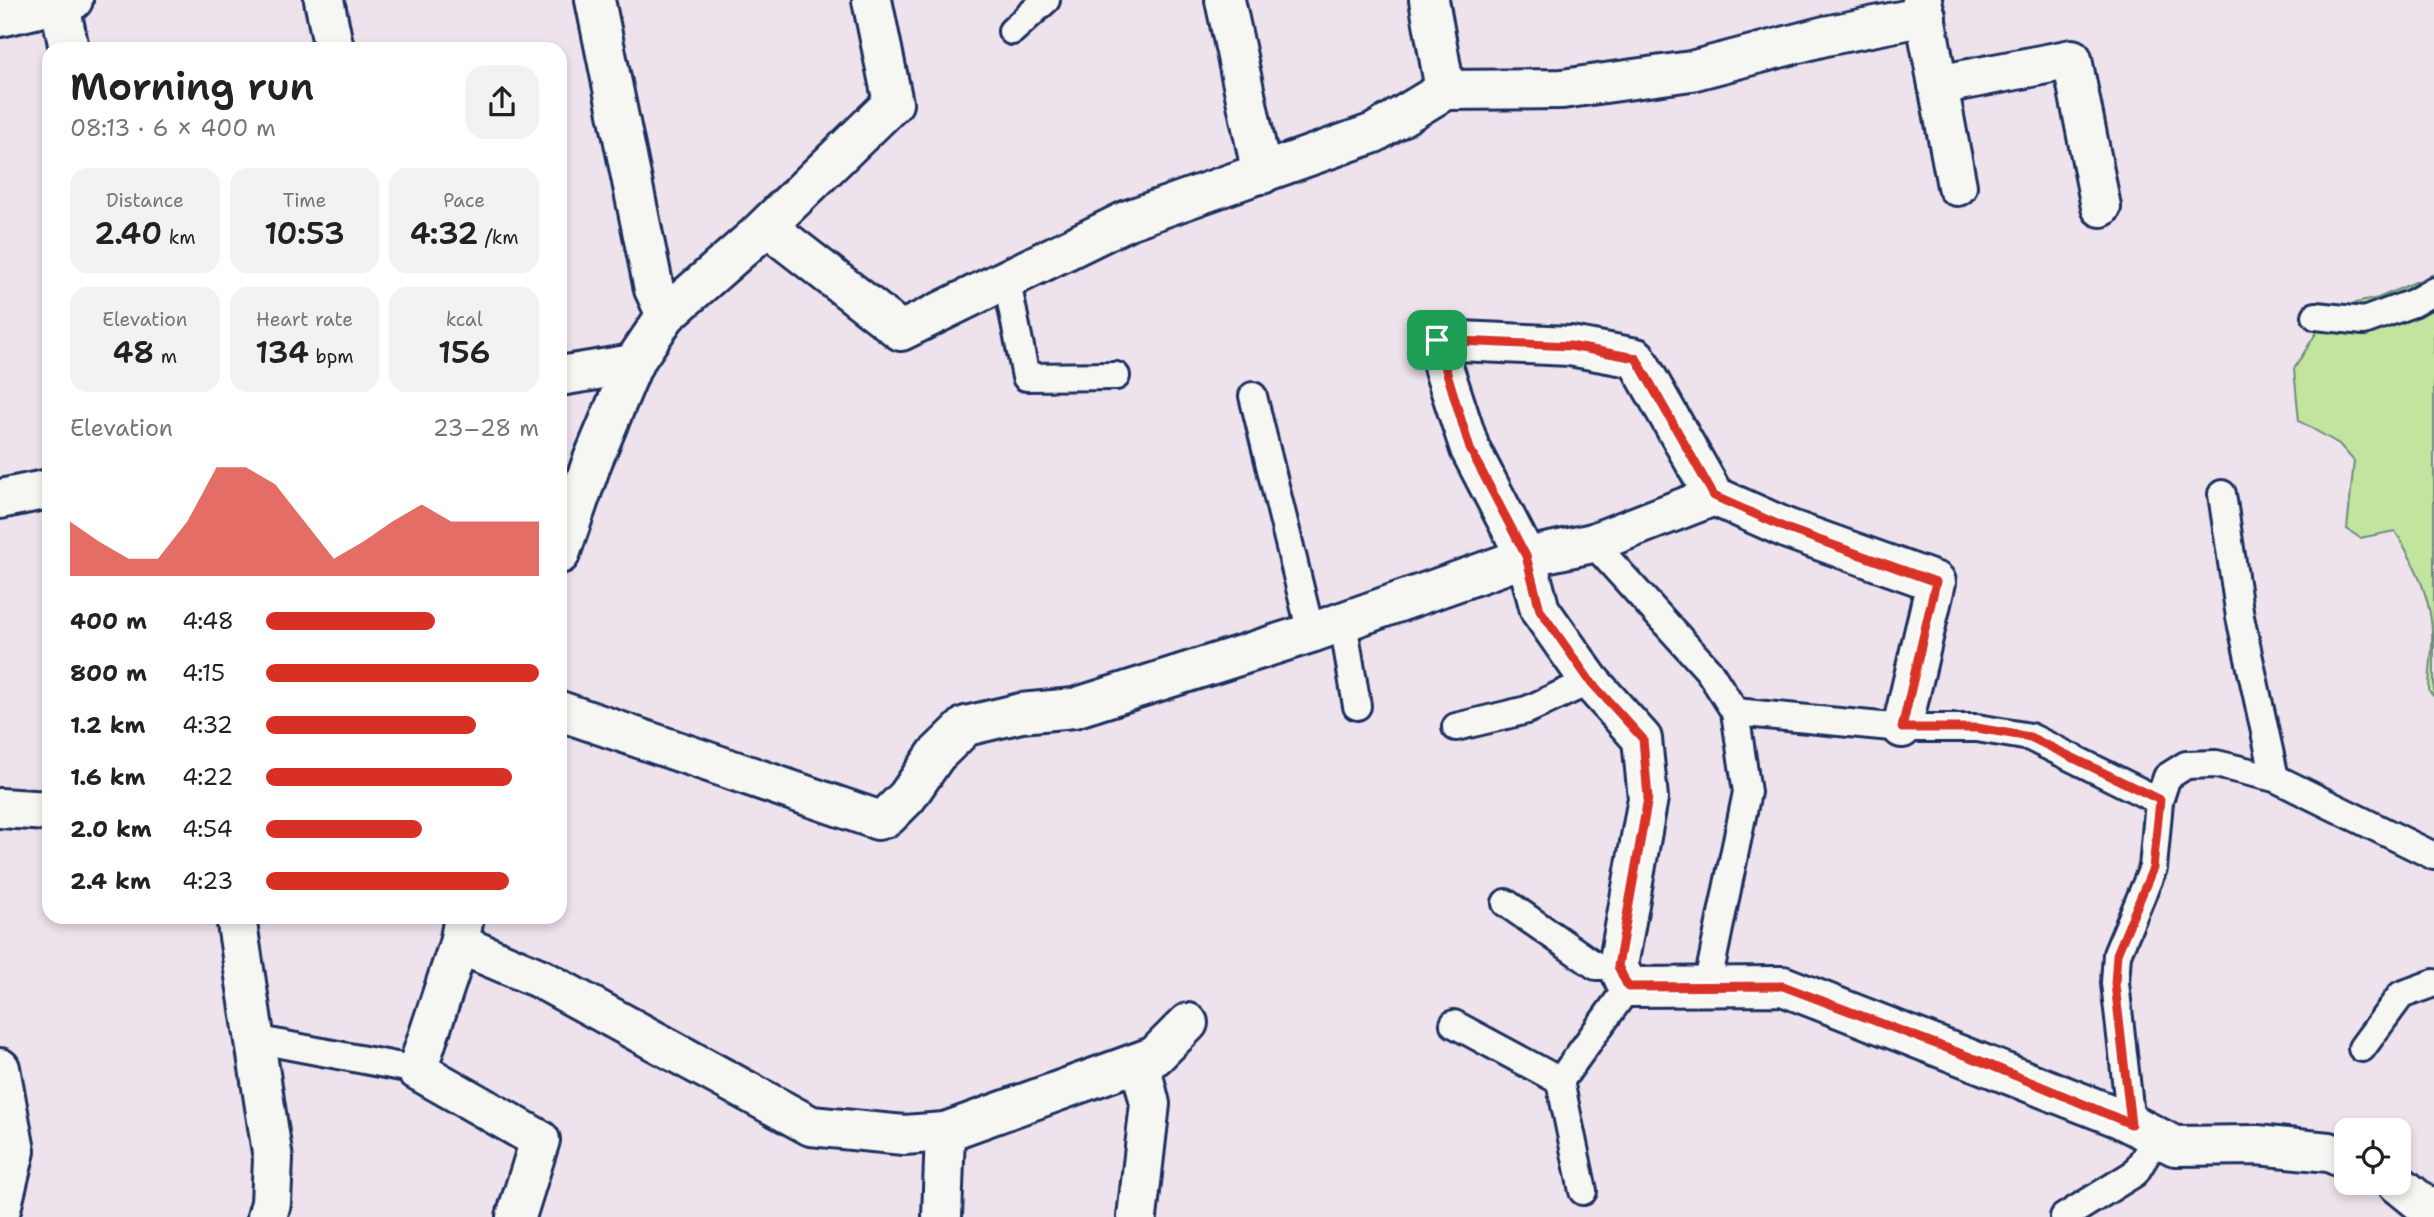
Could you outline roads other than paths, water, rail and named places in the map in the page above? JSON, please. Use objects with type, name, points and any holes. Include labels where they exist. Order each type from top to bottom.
[{"type":"street","points":[[324,0],[333,42]]},
{"type":"street","points":[[595,0],[654,289],[666,315]]},
{"type":"street","points":[[567,534],[592,462],[633,363],[666,315],[756,236],[893,103],[872,0]]},
{"type":"street","points":[[1225,0],[1262,174]]},
{"type":"street","points":[[1429,0],[1445,90]]},
{"type":"street","points":[[0,17],[64,1],[68,42]]},
{"type":"street","points":[[784,240],[901,331],[1006,277],[1128,220],[1374,133],[1445,90],[1562,89],[1690,71],[1924,8],[1956,186]]},
{"type":"street","points":[[1938,85],[2072,59],[2101,207]]},
{"type":"street","points":[[1902,728],[1936,582],[1788,529],[1714,496],[1636,358],[1570,346],[1437,340],[1470,449],[1526,556],[1540,610],[1590,681],[1643,739],[1648,798],[1623,977],[1707,987],[1783,986],[1978,1060],[2144,1130],[2175,1146],[2257,1144],[2334,1154]]},
{"type":"street","points":[[567,375],[633,363]]},
{"type":"street","points":[[0,499],[42,490]]},
{"type":"street","points":[[567,713],[877,820],[887,817],[907,797],[936,755],[966,726],[1021,713],[1074,708],[1327,627],[1526,556],[1593,544],[1714,496]]},
{"type":"street","points":[[0,808],[42,811]]},
{"type":"street","points":[[237,924],[273,1159],[271,1203],[267,1217]]},
{"type":"street","points":[[516,1217],[540,1140],[417,1070],[462,931],[541,979],[811,1126],[904,1135],[945,1132],[1140,1063],[1155,1056],[1188,1023]]},
{"type":"street","points":[[1137,1217],[1150,1104],[1140,1063]]},
{"type":"street","points":[[0,1068],[8,1150],[0,1213]]},
{"type":"street","points":[[942,1217],[945,1132]]},
{"type":"street","points":[[2411,1194],[2434,1213]]},
{"type":"lane","points":[[1012,31],[1046,0]]},
{"type":"lane","points":[[1006,277],[1026,377],[1116,376]]},
{"type":"lane","points":[[2316,316],[2364,321],[2413,303],[2434,291]]},
{"type":"lane","points":[[1253,396],[1327,627],[1357,706]]},
{"type":"lane","points":[[2222,494],[2240,617],[2275,778]]},
{"type":"lane","points":[[1593,544],[1709,671],[1735,712],[1747,792],[1707,987]]},
{"type":"lane","points":[[1457,727],[1527,710],[1590,681]]},
{"type":"lane","points":[[1735,712],[1902,728],[1977,728],[2030,737],[2160,800]]},
{"type":"lane","points":[[2064,1217],[2135,1173],[2144,1130],[2115,984],[2117,954],[2153,868],[2160,800],[2167,777],[2186,765],[2216,764],[2275,778],[2434,856]]},
{"type":"lane","points":[[1506,903],[1597,967],[1623,977],[1560,1081],[1583,1191]]},
{"type":"lane","points":[[2362,1048],[2401,995],[2434,983]]},
{"type":"lane","points":[[1454,1024],[1560,1081]]},
{"type":"lane","points":[[254,1039],[417,1070]]}]
